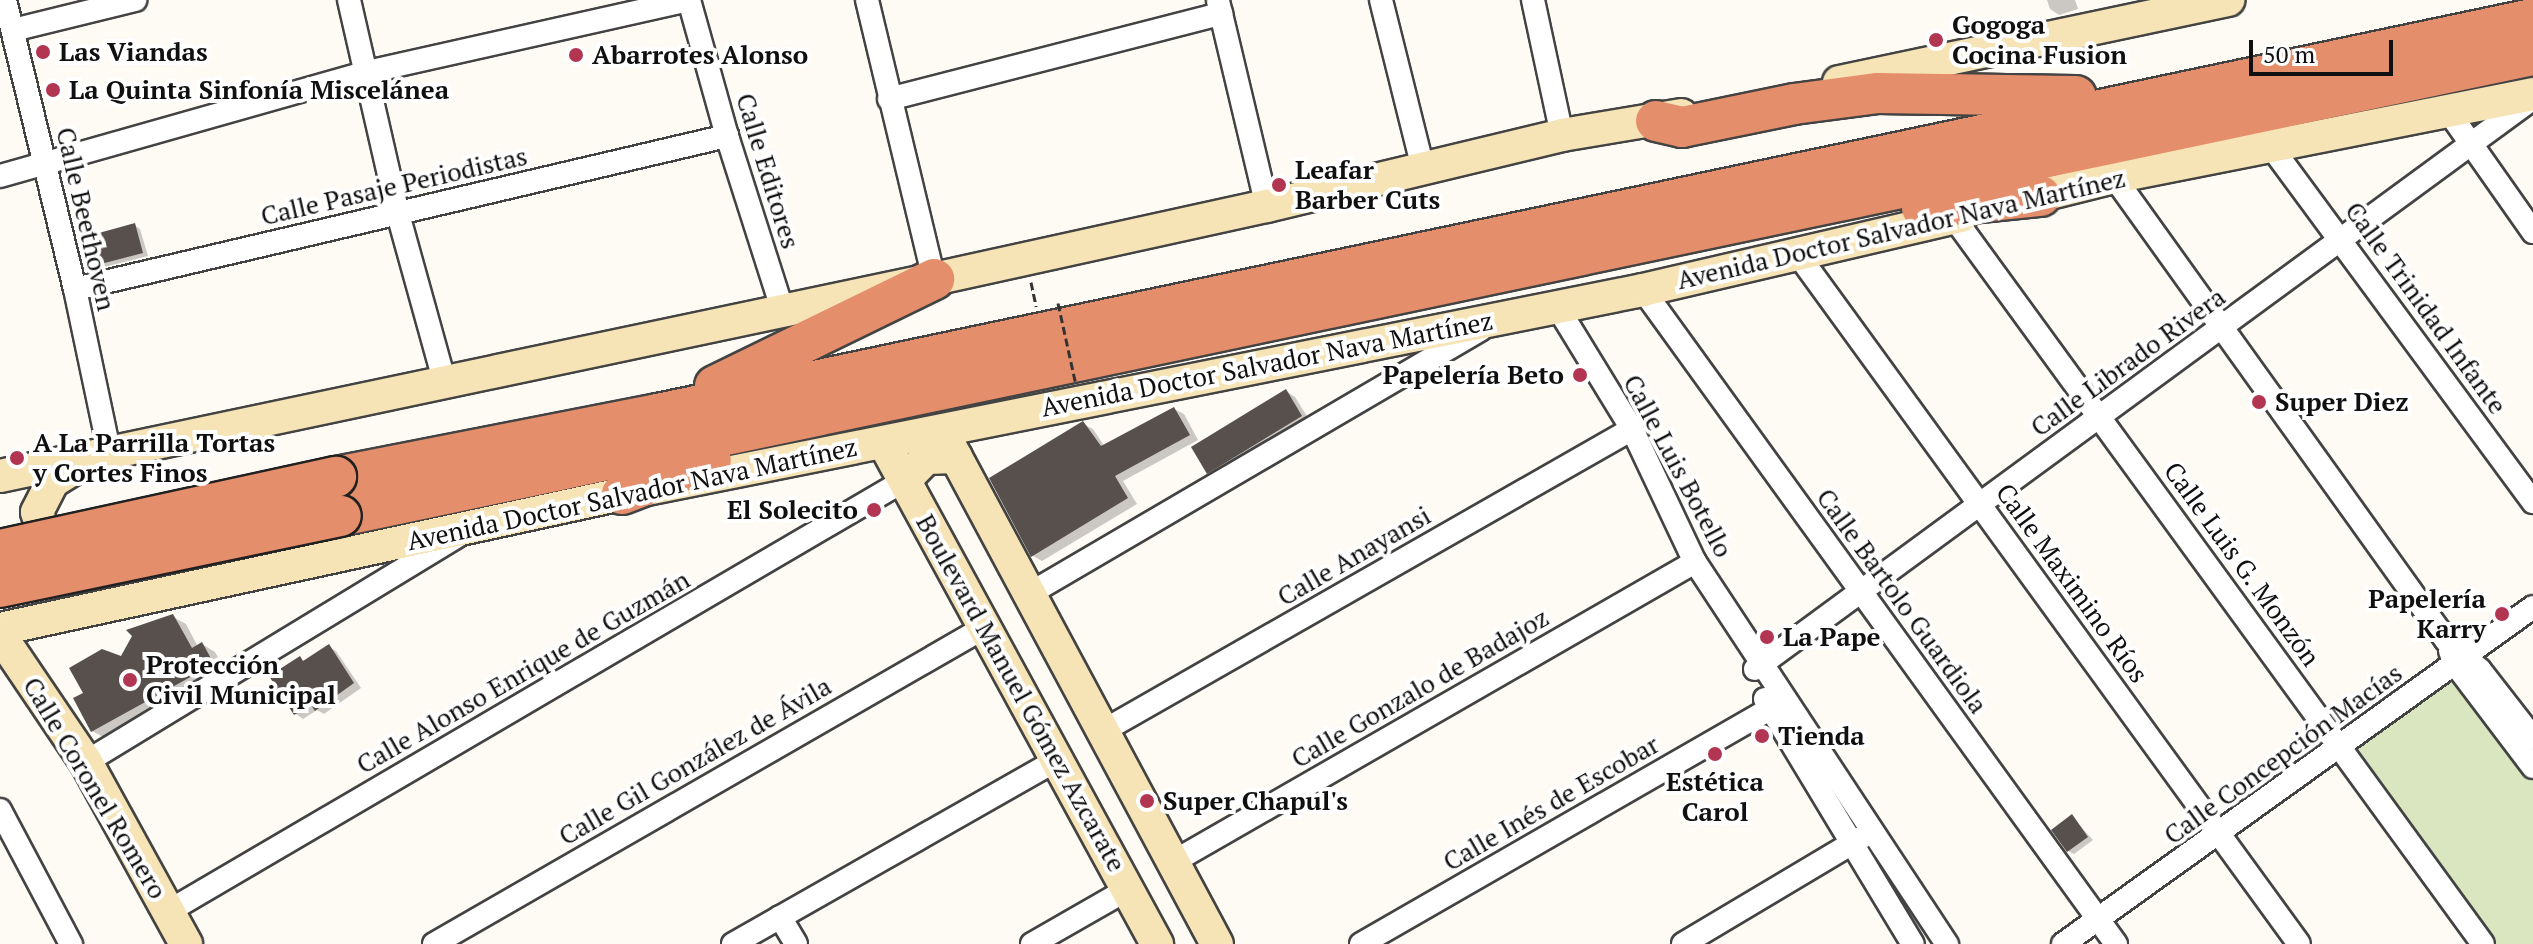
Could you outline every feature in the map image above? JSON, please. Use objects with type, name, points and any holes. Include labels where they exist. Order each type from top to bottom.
[{"type":"highway","name":"Avenida Doctor Salvador Nava Martínez","points":[[0,550],[336,477],[658,414],[2148,98],[2438,77],[2533,19]]},
{"type":"highway","name":"Avenida Doctor Salvador Nava Martínez","points":[[0,587],[2533,55]]},
{"type":"highway","points":[[1656,121],[1682,127],[1794,104],[1878,93],[2148,98]]},
{"type":"highway","points":[[1798,211],[1849,213],[2040,196]]},
{"type":"highway","points":[[658,414],[934,279]]},
{"type":"highway","points":[[622,494],[686,467],[957,388]]},
{"type":"main road","points":[[0,476],[444,380],[783,312],[1267,206],[1562,135],[1656,121],[2228,0]]},
{"type":"main road","name":"Avenida Doctor Salvador Nava Martínez","points":[[0,632],[209,582],[622,494],[884,443],[949,444],[1503,316],[1799,256],[2114,177],[2272,148],[2438,77],[2533,96]]},
{"type":"main road","name":"Boulevard Manuel Gómez Azcarate","points":[[884,443],[1157,944]]},
{"type":"main road","points":[[905,480],[926,458],[949,444]]},
{"type":"main road","name":"Boulevard Manuel Gómez Azcarate","points":[[949,444],[1217,944]]},
{"type":"main road","points":[[109,451],[80,463],[52,482],[37,512],[47,553],[68,581],[83,588],[166,581],[209,582]]},
{"type":"main road","name":"Calle Coronel Romero","points":[[0,632],[86,762],[186,944]]},
{"type":"street","name":"Calle Beethoven","points":[[5,0],[75,289],[109,451]]},
{"type":"street","points":[[13,30],[135,0]]},
{"type":"street","points":[[349,0],[398,214],[444,380]]},
{"type":"street","points":[[0,176],[367,72],[689,0]]},
{"type":"street","name":"Calle Editores","points":[[689,0],[727,136],[783,312]]},
{"type":"street","points":[[867,0],[934,279]]},
{"type":"street","points":[[1381,0],[1423,168]]},
{"type":"street","points":[[1533,0],[1562,135]]},
{"type":"street","points":[[889,99],[1219,7],[1267,206]]},
{"type":"street","points":[[2438,77],[2471,143],[2533,232]]},
{"type":"street","name":"Calle Librado Rivera","points":[[1756,662],[1862,593],[2342,241],[2533,96]]},
{"type":"street","name":"Calle Pasaje Periodistas","points":[[75,289],[727,136]]},
{"type":"street","name":"Calle Trinidad Infante","points":[[2272,148],[2533,502]]},
{"type":"street","points":[[2114,177],[2446,640],[2533,767]]},
{"type":"street","name":"Calle Luis G. Monzón","points":[[1954,218],[2483,944]]},
{"type":"street","name":"Calle Maximino Ríos","points":[[1799,256],[2299,944]]},
{"type":"street","name":"Calle Bartolo Guardiola","points":[[1643,290],[2116,944]]},
{"type":"street","name":"Calle Luis Botello","points":[[1556,305],[1632,429],[1695,562],[1756,662],[1947,944]]},
{"type":"street","points":[[1029,594],[1503,316]]},
{"type":"street","name":"Calle Anayansi","points":[[1103,731],[1632,429]]},
{"type":"street","name":"Calle Alonso Enrique de Guzmán","points":[[169,911],[905,480]]},
{"type":"street","points":[[86,762],[472,526]]},
{"type":"street","name":"Calle Gonzalo de Badajoz","points":[[1173,862],[1695,562]]},
{"type":"street","name":"Calle Concepción Macías","points":[[2063,944],[2100,921],[2533,607]]},
{"type":"street","name":"Calle Gil González de Ávila","points":[[434,944],[985,627]]},
{"type":"street","points":[[2460,661],[2480,670],[2533,738]]},
{"type":"street","name":"Calle Luis Botello","points":[[1756,662],[1768,710],[1913,944]]},
{"type":"street","name":"Calle Inés de Escobar","points":[[1361,944],[1768,710]]},
{"type":"street","points":[[733,944],[1057,760]]},
{"type":"street","points":[[0,810],[10,851],[71,944]]},
{"type":"street","points":[[1683,944],[1850,846],[1870,831]]},
{"type":"street","points":[[1032,944],[1128,889]]},
{"type":"street","points":[[780,917],[796,944]]},
{"type":"path","points":[[1058,303],[1076,385]]},
{"type":"green space","points":[[2455,665],[2533,773],[2533,944],[2487,944],[2343,748]]},
{"type":"building","points":[[135,223],[143,253],[97,265],[88,236]]},
{"type":"building","points":[[1286,389],[1302,416],[1207,474],[1191,447]]},
{"type":"building","points":[[1174,407],[1190,435],[1115,476],[1128,498],[1031,557],[989,478],[1083,421],[1101,446]]},
{"type":"building","name":"Protección Civil Municipal","points":[[173,614],[192,648],[202,642],[214,664],[91,732],[73,698],[83,693],[69,668],[102,649],[121,656],[132,636],[126,630]]},
{"type":"building","points":[[329,644],[354,683],[315,711],[311,705],[294,715],[269,676],[300,656],[303,661]]},
{"type":"building","points":[[2072,814],[2088,837],[2067,852],[2051,830]]},
{"type":"place","name":"Gogoga Cocina Fusion","points":[[1936,40]]},
{"type":"place","name":"Las Viandas","points":[[43,52]]},
{"type":"place","name":"Abarrotes Alonso","points":[[576,55]]},
{"type":"place","name":"La Quinta Sinfonía Miscelánea","points":[[53,90]]},
{"type":"place","name":"Leafar Barber Cuts","points":[[1279,185]]},
{"type":"place","name":"Papelería Beto","points":[[1580,375]]},
{"type":"place","name":"Super Diez","points":[[2259,402]]},
{"type":"place","name":"A La Parrilla Tortas y Cortes Finos","points":[[17,458]]},
{"type":"place","name":"El Solecito","points":[[874,510]]},
{"type":"place","name":"Papelería Karry","points":[[2502,614]]},
{"type":"place","name":"La Pape","points":[[1767,637]]},
{"type":"place","name":"Protección Civil Municipal","points":[[130,680]]},
{"type":"place","name":"Tienda","points":[[1762,736]]},
{"type":"place","name":"Estética Carol","points":[[1715,754]]},
{"type":"place","name":"Super Chapul's","points":[[1147,801]]}]
